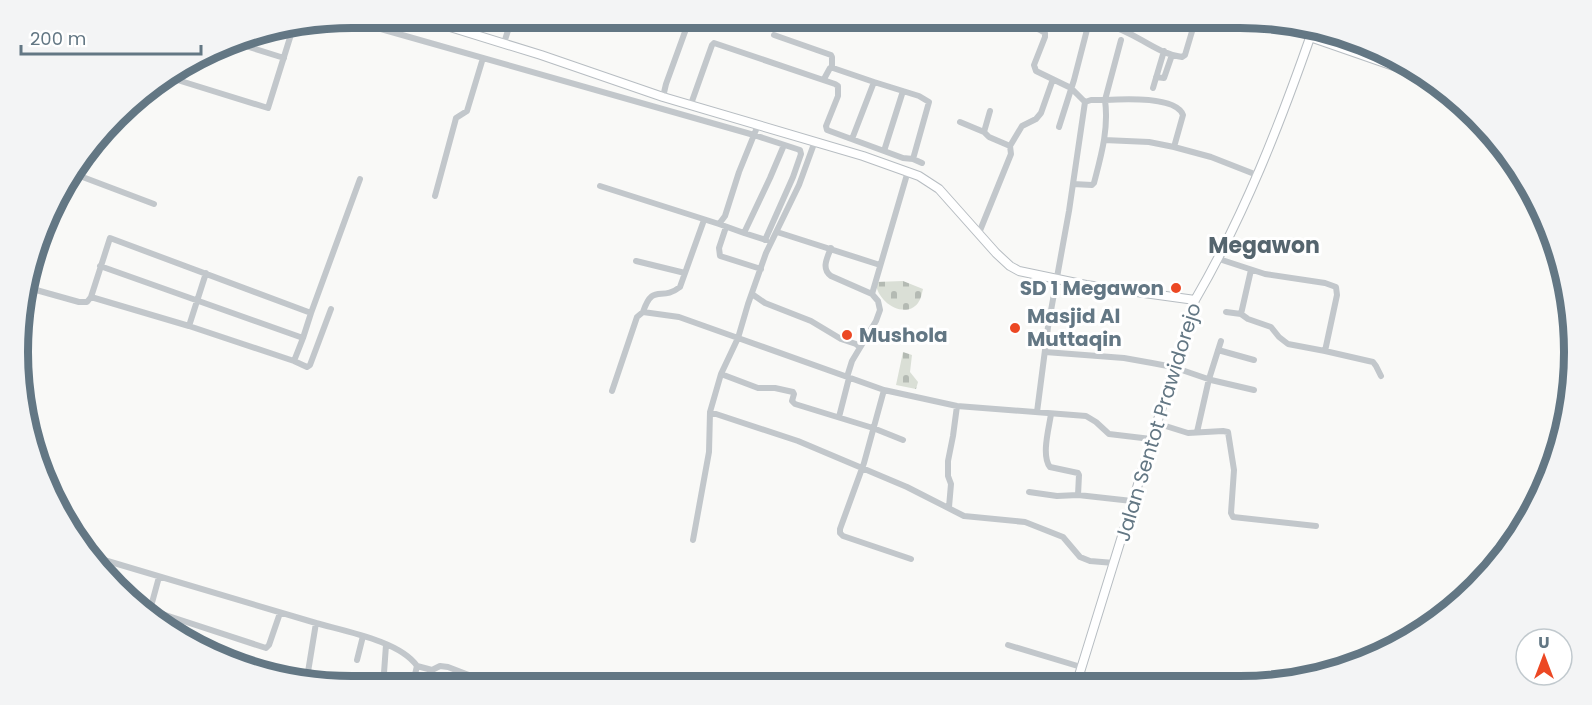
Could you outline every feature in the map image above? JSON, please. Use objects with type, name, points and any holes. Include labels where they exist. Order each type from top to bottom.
[{"type":"street","points":[[403,28],[483,58],[800,150],[801,154],[768,241],[738,338],[722,374],[710,412],[709,452],[693,540]]},
{"type":"street","points":[[454,28],[631,86],[692,102],[704,108],[815,141],[838,142],[852,139]]},
{"type":"street","points":[[504,43],[509,28]]},
{"type":"street","points":[[663,95],[686,28]]},
{"type":"street","points":[[1035,28],[1045,33],[1034,67],[1036,71],[1071,88],[1085,102]]},
{"type":"street","points":[[1059,127],[1080,61],[1088,28]]},
{"type":"street","points":[[1121,28],[1146,44],[1180,57],[1184,56],[1193,28]]},
{"type":"street","points":[[177,80],[268,108],[290,35]]},
{"type":"street","points":[[774,35],[831,55],[832,68]]},
{"type":"street","name":"Jalan Sentot Prawidorejo","points":[[1079,676],[1195,300],[1219,259],[1257,175],[1290,95],[1310,37]]},
{"type":"street","points":[[1073,184],[1092,185],[1094,183],[1104,140],[1105,100],[1121,40]]},
{"type":"street","points":[[1329,42],[1379,60]]},
{"type":"street","points":[[692,102],[714,43],[835,84],[838,86],[838,96],[826,126],[838,142],[865,151],[919,176],[939,189],[1014,269],[1056,280],[1195,300]]},
{"type":"street","points":[[247,46],[284,58]]},
{"type":"street","points":[[1153,88],[1164,51]]},
{"type":"street","points":[[1156,76],[1164,78],[1172,55]]},
{"type":"street","points":[[435,196],[456,118],[467,111],[483,58]]},
{"type":"street","points":[[824,80],[828,70],[832,68]]},
{"type":"street","points":[[832,68],[928,100],[913,159]]},
{"type":"street","points":[[979,233],[1011,154],[1010,146],[1022,126],[1041,113],[1053,79]]},
{"type":"street","points":[[852,139],[873,82]]},
{"type":"street","points":[[627,99],[631,86]]},
{"type":"street","points":[[884,151],[903,91]]},
{"type":"street","points":[[1085,102],[1135,99],[1169,104],[1182,111],[1183,115],[1174,147]]},
{"type":"street","points":[[1037,412],[1085,102]]},
{"type":"street","points":[[700,120],[704,108]]},
{"type":"street","points":[[984,132],[990,111]]},
{"type":"street","points":[[960,122],[1010,146]]},
{"type":"street","points":[[719,224],[758,125]]},
{"type":"street","points":[[852,139],[865,151],[884,151],[922,163]]},
{"type":"street","points":[[1104,140],[1149,142],[1174,147],[1211,157],[1257,175]]},
{"type":"street","points":[[768,241],[777,232],[799,184],[815,141]]},
{"type":"street","points":[[744,233],[784,145]]},
{"type":"street","points":[[872,294],[908,171]]},
{"type":"street","points":[[80,176],[154,204]]},
{"type":"street","points":[[294,361],[360,179]]},
{"type":"street","points":[[600,186],[768,241]]},
{"type":"street","points":[[612,391],[637,317],[643,312],[650,296],[673,292],[680,287],[704,220]]},
{"type":"street","points":[[726,227],[719,248],[720,256],[761,269]]},
{"type":"street","points":[[777,232],[880,265]]},
{"type":"street","points":[[35,290],[84,303],[89,300],[110,238],[311,313]]},
{"type":"street","points":[[831,248],[826,260],[826,273],[872,294],[878,301],[880,310],[852,361],[839,417]]},
{"type":"street","points":[[1219,259],[1265,274],[1325,283],[1337,288],[1332,325],[1325,351]]},
{"type":"street","points":[[636,261],[685,273]]},
{"type":"street","points":[[100,266],[303,338]]},
{"type":"street","points":[[1241,314],[1251,270]]},
{"type":"street","points":[[189,326],[207,273]]},
{"type":"street","points":[[752,294],[765,303],[811,321],[841,339],[860,347]]},
{"type":"street","points":[[91,297],[189,326],[307,367],[310,365],[331,309]]},
{"type":"street","points":[[643,312],[679,317],[884,390],[957,406],[1086,416],[1109,434],[1151,439]]},
{"type":"street","points":[[1226,312],[1241,314],[1248,319],[1272,327],[1288,344],[1372,362],[1381,376]]},
{"type":"street","points":[[1197,432],[1209,379],[1221,341]]},
{"type":"street","points":[[1218,350],[1254,360]]},
{"type":"street","points":[[1045,352],[1124,358],[1173,367],[1254,390]]},
{"type":"street","points":[[722,374],[758,388],[775,388],[793,392],[792,401],[795,404],[873,428],[903,440]]},
{"type":"street","points":[[884,390],[840,533],[843,536],[911,558]]},
{"type":"street","points":[[949,507],[951,484],[948,476],[948,460],[957,406]]},
{"type":"street","points":[[710,412],[798,441],[862,467],[964,516],[1025,522],[1063,537],[1080,557],[1090,561],[1114,563]]},
{"type":"street","points":[[1051,414],[1045,457],[1047,465],[1078,473],[1080,475],[1078,495]]},
{"type":"street","points":[[1156,423],[1188,433],[1228,432],[1234,471],[1231,516],[1239,519],[1316,526]]},
{"type":"street","points":[[1029,492],[1132,501]]},
{"type":"street","points":[[104,560],[363,636],[411,658],[417,666],[432,670],[440,666],[471,676]]},
{"type":"street","points":[[151,606],[159,577]]},
{"type":"street","points":[[165,617],[266,648],[280,613]]},
{"type":"street","points":[[308,674],[316,623]]},
{"type":"street","points":[[357,660],[363,636]]},
{"type":"street","points":[[384,676],[386,645]]},
{"type":"street","points":[[1008,645],[1082,667]]},
{"type":"street","points":[[415,676],[417,666]]},
{"type":"street","points":[[430,676],[432,670]]},
{"type":"green space","points":[[903,281],[923,289],[918,303],[906,310],[886,302],[877,289],[876,282]]},
{"type":"green space","points":[[903,352],[912,355],[910,372],[918,382],[916,389],[896,385]]},
{"type":"place","name":"SD 1 Megawon","points":[[1176,288]]},
{"type":"place","name":"Masjid Al Muttaqin","points":[[1015,328]]},
{"type":"place","name":"Mushola","points":[[847,335]]},
{"type":"district","name":"Megawon","points":[[1264,245]]}]
